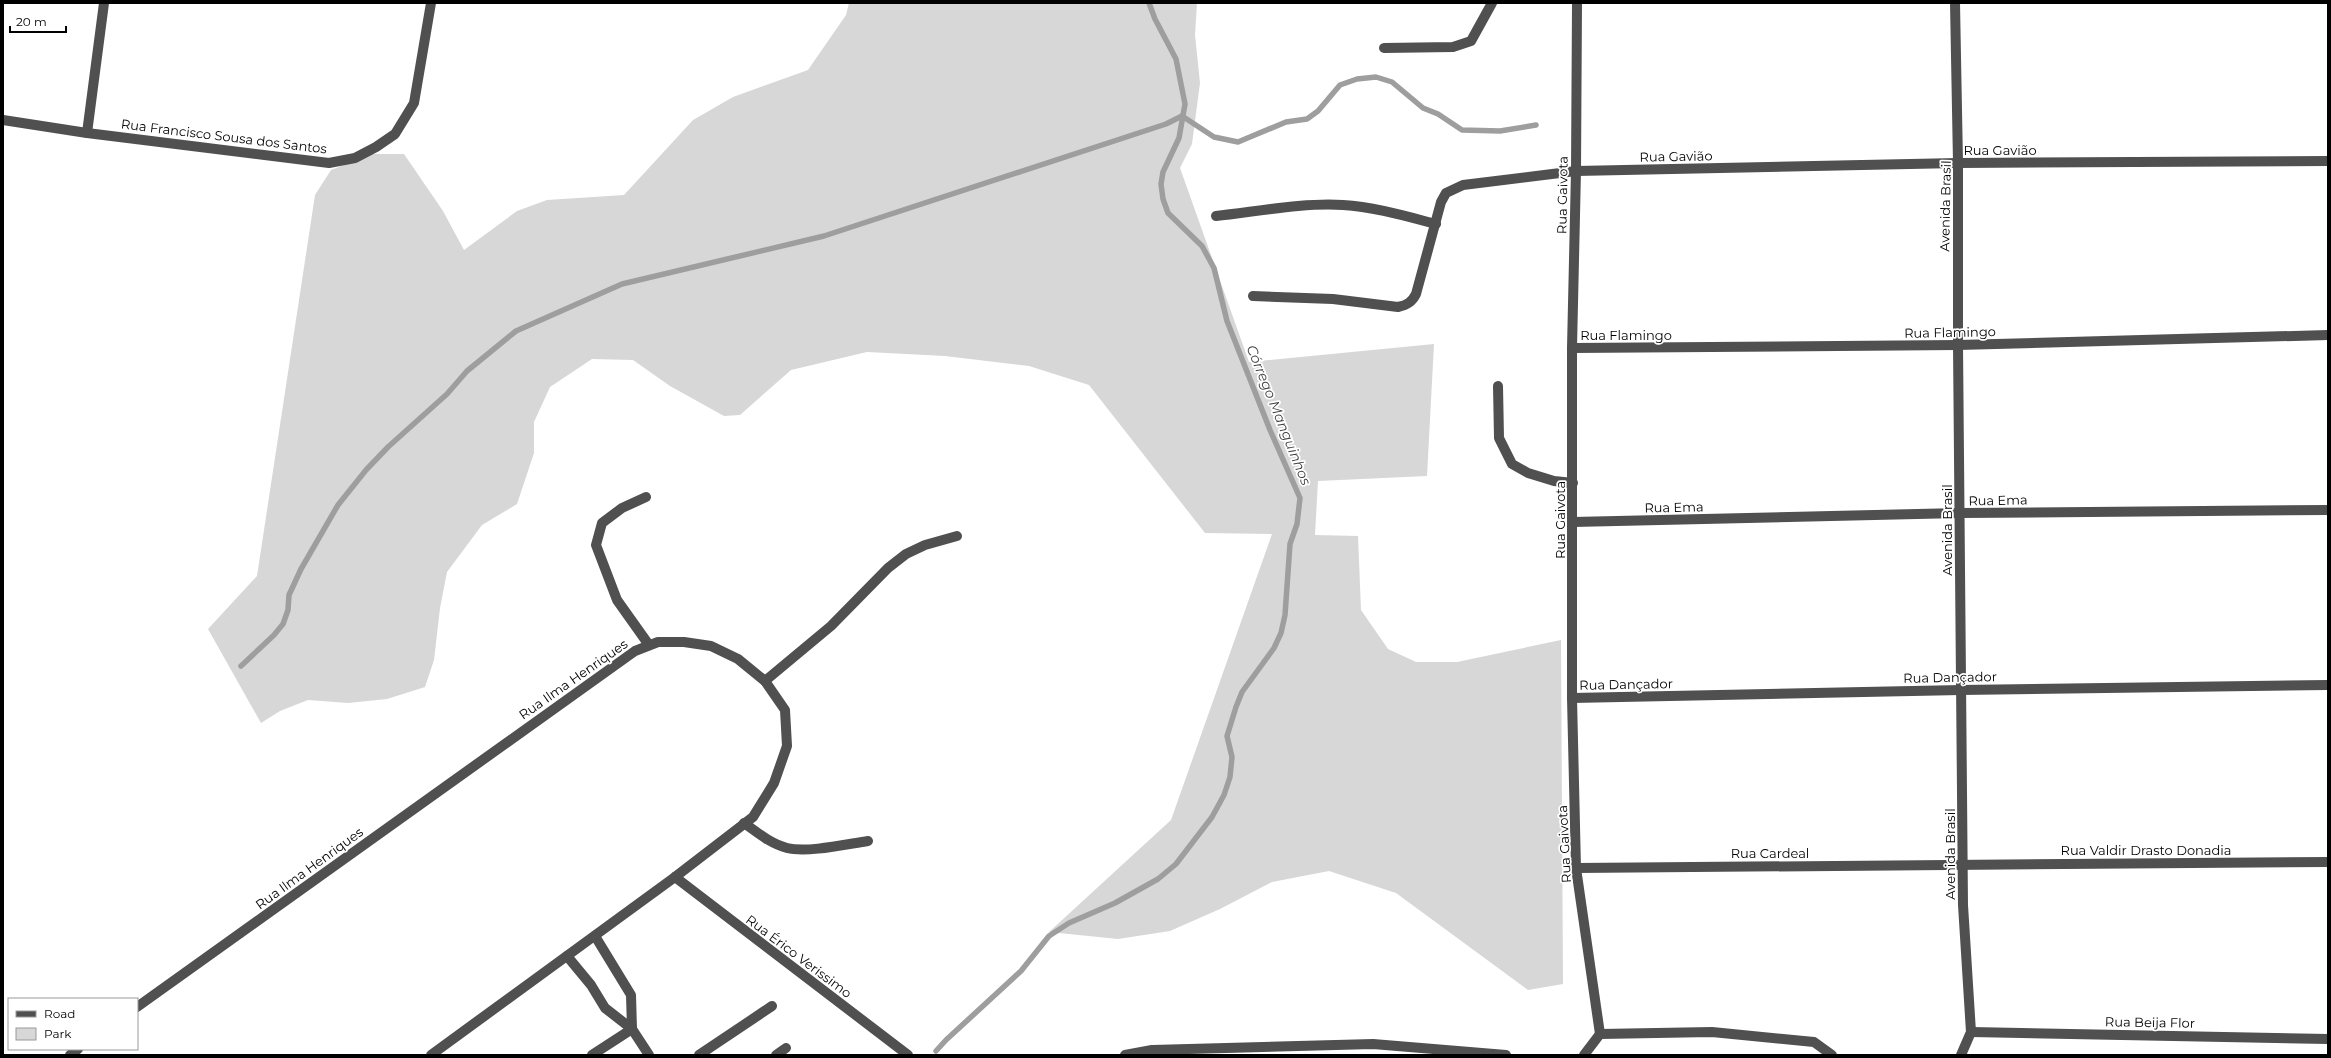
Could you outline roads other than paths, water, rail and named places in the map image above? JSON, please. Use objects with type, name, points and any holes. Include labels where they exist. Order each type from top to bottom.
[{"type":"street","points":[[87,133],[104,3]]},
{"type":"street","name":"Rua Francisco Sousa dos Santos","points":[[3,120],[87,133],[329,163],[355,158],[376,147],[395,134],[414,102],[431,3]]},
{"type":"street","points":[[1384,48],[1453,47],[1471,41],[1492,3]]},
{"type":"street","name":"Rua Gaivota","points":[[1577,3],[1576,171],[1572,348],[1572,698],[1576,868],[1600,1034]]},
{"type":"street","name":"Avenida Brasil","points":[[1955,3],[1958,163],[1958,345],[1964,864],[1963,905],[1971,1032],[1961,1055]]},
{"type":"street","name":"Rua Gavião","points":[[1253,296],[1333,299],[1398,307],[1406,305],[1413,301],[1416,294],[1441,202],[1446,193],[1455,188],[1576,171],[1958,163],[2328,161]]},
{"type":"street","points":[[1216,216],[1342,204],[1369,208],[1436,224]]},
{"type":"street","name":"Rua Flamingo","points":[[1572,348],[1958,345],[2328,335]]},
{"type":"street","points":[[1498,386],[1499,438],[1512,464],[1528,473],[1554,481],[1573,483]]},
{"type":"street","points":[[646,497],[622,508],[602,523],[596,545],[617,600],[649,645]]},
{"type":"street","name":"Rua Ema","points":[[1573,522],[1960,513],[2328,510]]},
{"type":"street","points":[[765,680],[831,626],[888,568],[906,554],[925,544],[957,536]]},
{"type":"street","name":"Rua Ilma Henriques","points":[[138,1006],[586,684],[635,651],[658,642],[684,642],[711,646],[738,659],[765,680],[785,710],[788,746],[774,783],[753,817],[675,877],[431,1055]]},
{"type":"street","name":"Rua Dançador","points":[[1572,698],[1961,690],[2328,685]]},
{"type":"street","points":[[744,823],[767,840],[788,848],[827,848],[868,841]]},
{"type":"street","name":"Rua Valdir Drasto Donadia","points":[[1964,864],[2328,862]]},
{"type":"street","name":"Rua Cardeal","points":[[1576,868],[1964,864]]},
{"type":"street","name":"Rua Érico Verissimo","points":[[675,877],[908,1055]]},
{"type":"street","points":[[595,936],[631,996],[632,1029]]},
{"type":"street","points":[[567,956],[591,985],[605,1008],[632,1029],[649,1055]]},
{"type":"street","points":[[699,1055],[772,1006]]},
{"type":"street","points":[[592,1055],[632,1029]]},
{"type":"street","points":[[1584,1055],[1600,1034],[1712,1032],[1814,1042],[1832,1055]]},
{"type":"street","name":"Rua Beija Flor","points":[[1971,1032],[2328,1039]]},
{"type":"street","points":[[1125,1055],[1152,1050],[1263,1051],[1373,1044],[1506,1055]]},
{"type":"street","points":[[776,1055],[786,1048]]},
{"type":"waterway","name":"Córrego Manguinhos","points":[[936,1051],[1021,971],[1049,936],[1069,923],[1115,903],[1158,879],[1176,864],[1212,817],[1224,795],[1230,777],[1232,757],[1227,736],[1236,707],[1242,692],[1274,648],[1281,633],[1285,615],[1290,544],[1297,524],[1300,498],[1270,430],[1227,321],[1214,268],[1202,246],[1168,213],[1163,199],[1161,184],[1163,172],[1179,138],[1185,104],[1176,59],[1155,19],[1149,3]]},
{"type":"waterway","points":[[1182,116],[1214,137],[1238,142],[1286,122],[1307,119],[1318,111],[1340,85],[1357,79],[1376,77],[1392,82],[1423,108],[1438,114],[1462,130],[1500,131],[1536,125]]},
{"type":"waterway","points":[[241,666],[274,635],[283,624],[288,610],[289,595],[301,569],[338,505],[366,470],[388,447],[447,394],[467,371],[516,331],[622,284],[824,236],[1166,124],[1182,116]]}]
